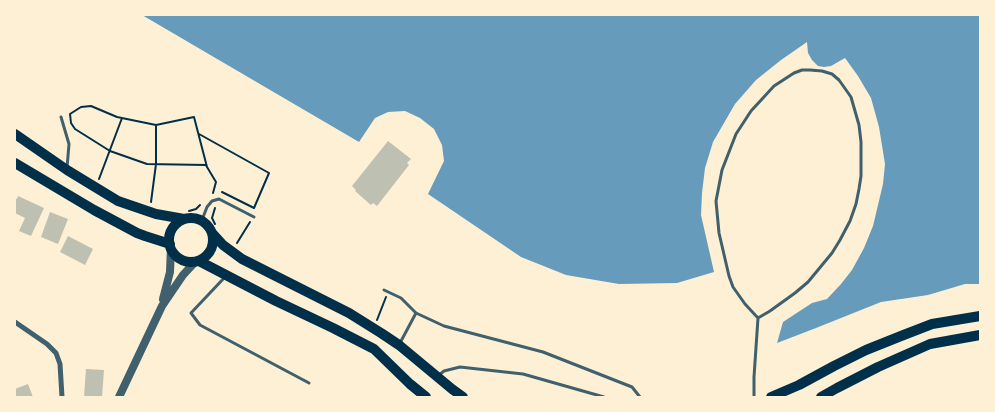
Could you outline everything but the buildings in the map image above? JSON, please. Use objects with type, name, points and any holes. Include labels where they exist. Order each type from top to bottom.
[{"type":"highway","points":[[15,134],[67,170],[118,200],[151,212],[185,215],[202,220],[210,229],[216,231],[223,245],[242,258],[349,313],[399,345],[464,397]]},
{"type":"highway","points":[[15,163],[94,210],[145,236],[170,245]]},
{"type":"highway","points":[[185,215],[175,225],[170,234],[170,245],[178,257],[189,262],[204,258],[212,247],[216,231]]},
{"type":"highway","points":[[197,261],[374,349],[426,397]]},
{"type":"highway","points":[[771,397],[799,385],[866,350],[908,333],[932,324],[980,316]]},
{"type":"highway","points":[[821,397],[878,367],[930,344],[980,335]]},
{"type":"street","points":[[162,306],[170,272],[170,245]]},
{"type":"street","points":[[119,397],[162,306],[182,275],[197,261]]},
{"type":"street","points":[[15,322],[47,344],[56,353],[60,364],[62,397]]},
{"type":"lane","points":[[754,397],[758,318],[733,287],[729,276],[719,233],[716,201],[722,170],[736,134],[751,111],[774,86],[802,70],[822,71],[832,74],[846,88],[851,97],[859,125],[861,142],[860,176],[856,204],[840,240],[808,282],[786,300],[758,318]]},
{"type":"lane","points":[[61,117],[69,144],[67,170]]},
{"type":"lane","points":[[202,220],[207,207],[212,201],[219,199],[252,218]]},
{"type":"lane","points":[[227,275],[190,312],[200,325],[309,383]]},
{"type":"lane","points":[[384,290],[401,298],[416,313],[444,326],[543,352],[632,387],[640,397]]},
{"type":"lane","points":[[399,345],[416,313]]},
{"type":"lane","points":[[436,376],[444,371],[460,367],[523,374],[604,397]]},
{"type":"path","points":[[207,167],[206,165],[147,164],[110,151],[75,129],[71,123],[70,114],[80,107],[91,106],[117,117],[156,125],[194,117],[207,167],[216,182],[214,193],[208,198]]},
{"type":"path","points":[[94,177],[98,180],[122,118]]},
{"type":"path","points":[[151,206],[156,164],[156,125]]},
{"type":"path","points":[[73,135],[75,129]]},
{"type":"path","points":[[199,134],[268,173],[254,208],[223,192]]},
{"type":"path","points":[[185,215],[202,204]]},
{"type":"path","points":[[215,208],[212,218],[216,231]]},
{"type":"path","points":[[231,241],[236,245],[252,218]]},
{"type":"path","points":[[382,323],[376,320],[387,295]]},
{"type":"water","points":[[142,15],[980,15],[980,284],[965,284],[928,295],[881,302],[777,343],[783,322],[812,303],[827,299],[852,270],[873,226],[883,184],[885,164],[879,127],[871,98],[858,76],[845,58],[831,66],[818,66],[808,53],[807,42],[756,80],[735,104],[713,142],[705,168],[701,215],[714,272],[677,283],[619,284],[566,275],[521,257],[428,194],[444,161],[442,145],[434,129],[420,118],[405,111],[388,112],[375,118],[359,142]]}]
